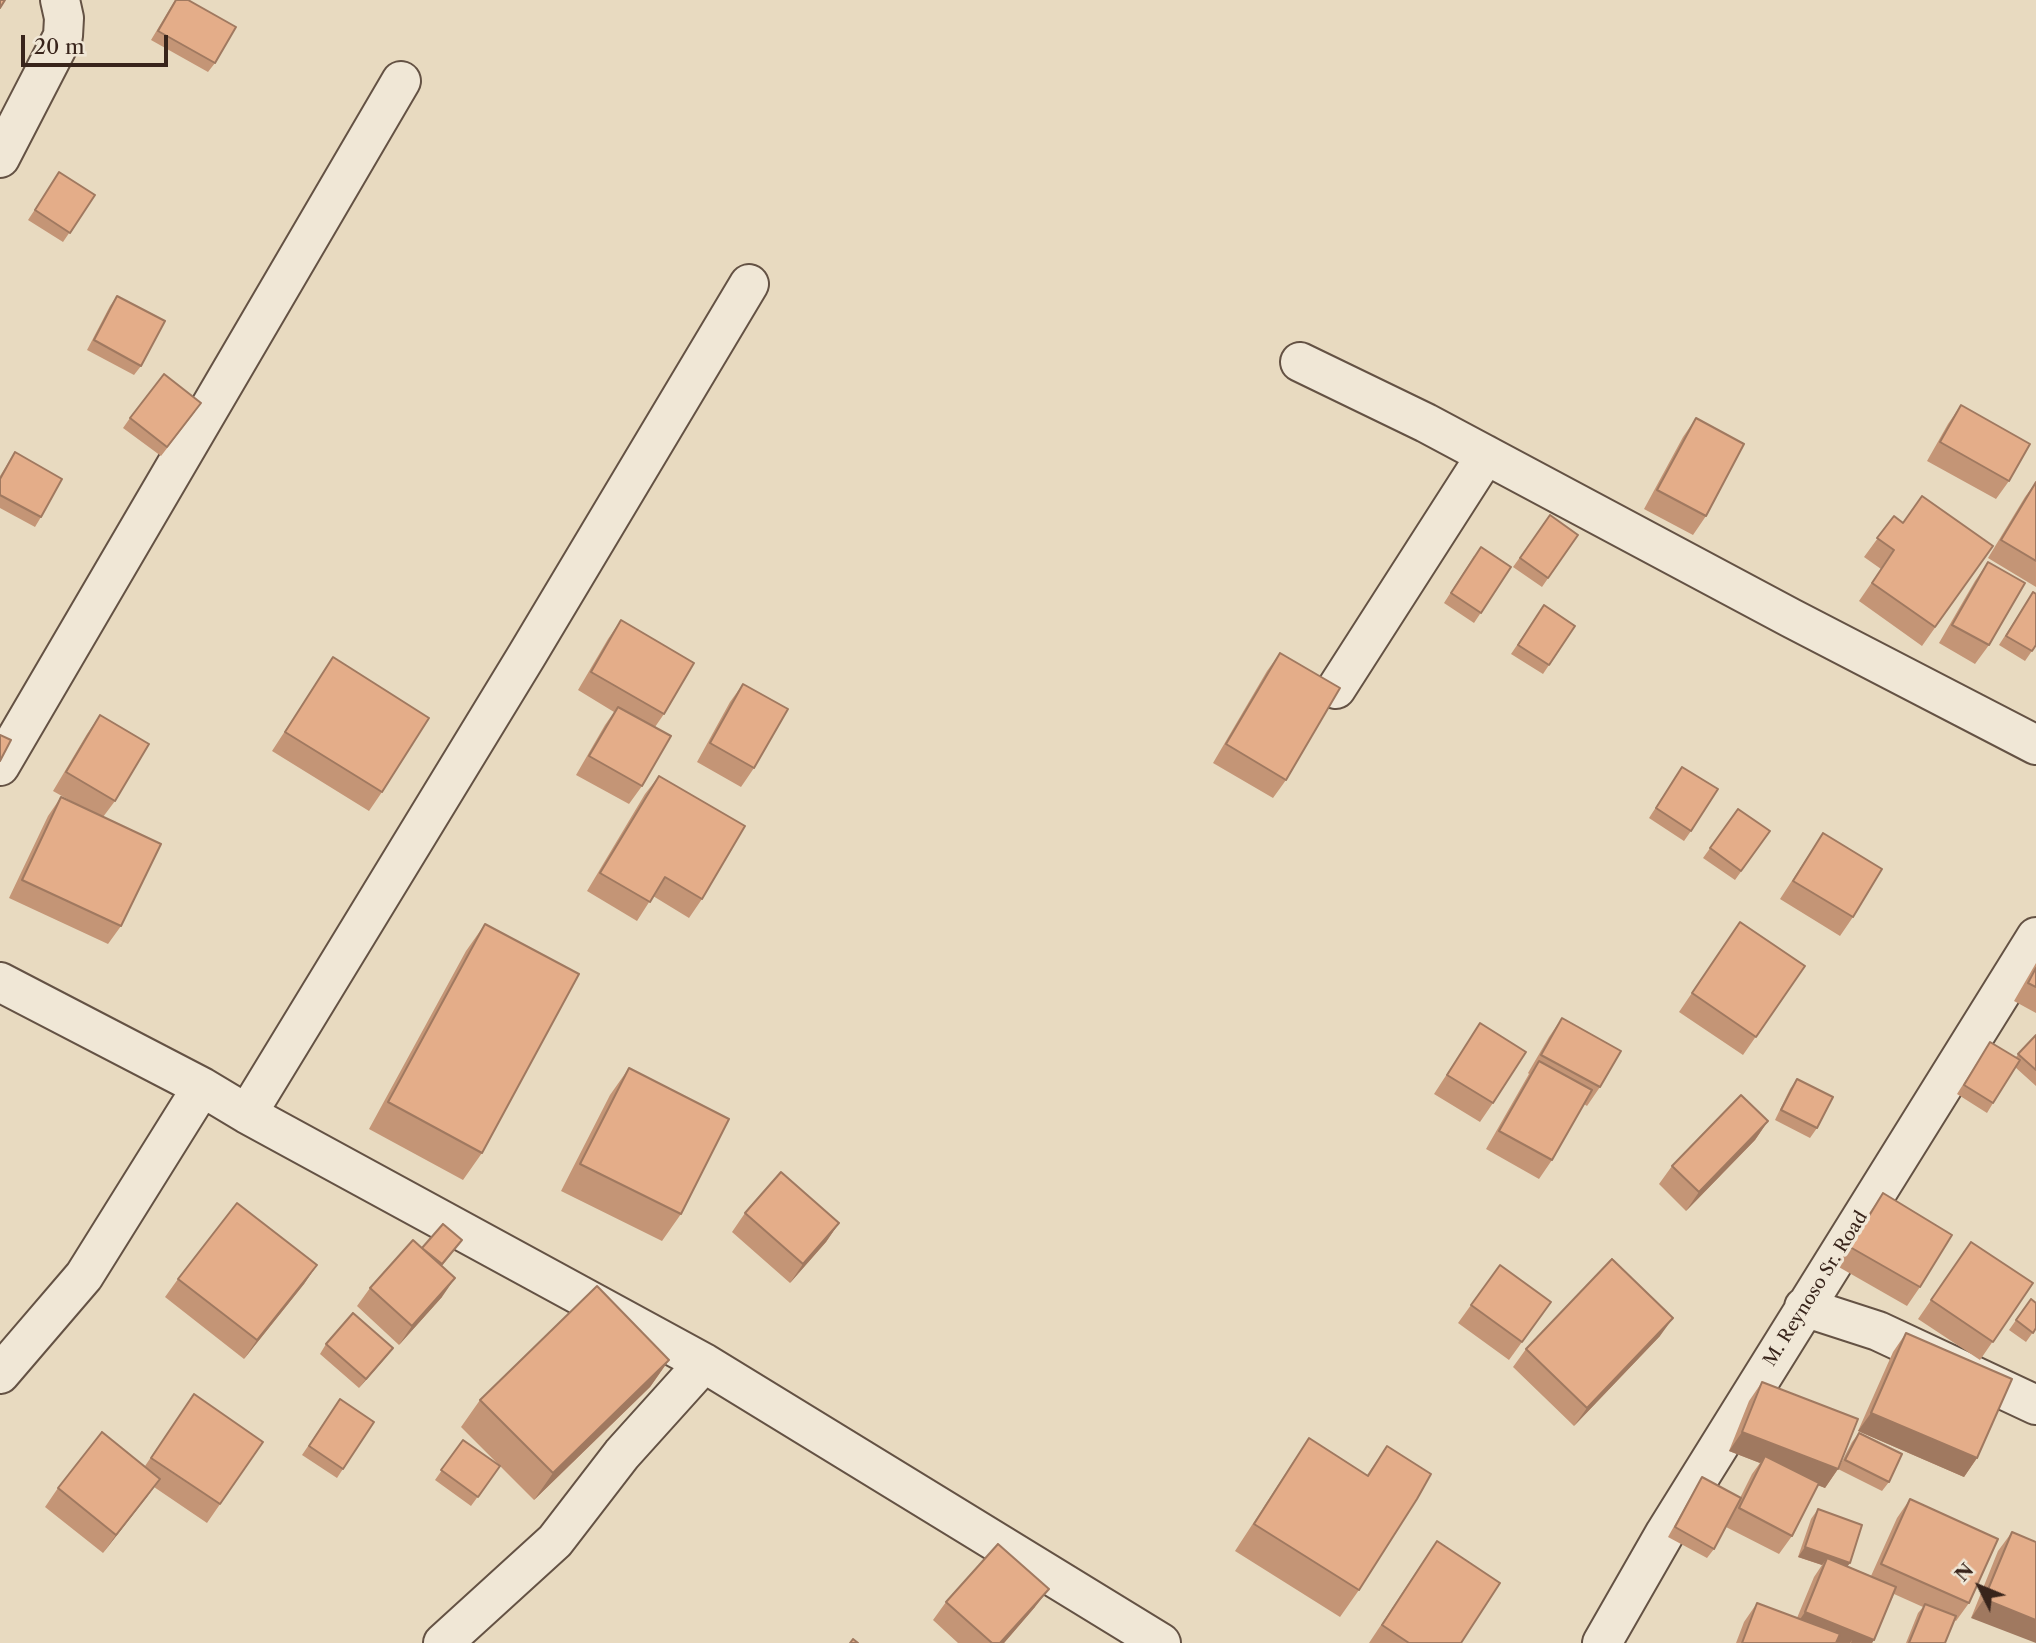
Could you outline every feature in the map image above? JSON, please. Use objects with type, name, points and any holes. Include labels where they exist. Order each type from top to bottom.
[{"type":"street","points":[[0,158],[63,36],[64,18],[60,0]]},
{"type":"street","points":[[0,766],[401,81]]},
{"type":"street","points":[[247,1114],[749,284]]},
{"type":"street","points":[[1300,362],[1426,423],[2036,745]]},
{"type":"street","points":[[1336,689],[1486,455]]},
{"type":"street","name":"M. Reynoso Sr. Road","points":[[1602,1643],[1665,1533],[2036,937]]},
{"type":"street","points":[[0,982],[202,1087],[704,1363],[1161,1643]]},
{"type":"street","points":[[0,1374],[84,1276],[202,1087]]},
{"type":"street","points":[[1804,1307],[1878,1331],[2036,1405]]},
{"type":"street","points":[[443,1643],[555,1541],[622,1454],[704,1363]]},
{"type":"building","points":[[176,0],[188,0],[236,27],[215,63],[158,31]]},
{"type":"building","points":[[59,172],[95,195],[70,233],[35,210]]},
{"type":"building","points":[[117,296],[165,321],[141,366],[94,340]]},
{"type":"building","points":[[164,374],[201,403],[167,447],[130,418]]},
{"type":"building","points":[[1961,405],[2030,444],[2009,481],[1940,442]]},
{"type":"building","points":[[1696,418],[1744,444],[1706,516],[1657,490]]},
{"type":"building","points":[[15,452],[62,479],[41,517],[0,495],[0,479]]},
{"type":"building","points":[[2036,482],[2036,561],[2001,540]]},
{"type":"building","points":[[1922,496],[1993,546],[1935,627],[1872,583],[1894,550],[1877,538],[1894,516],[1903,523]]},
{"type":"building","points":[[1550,515],[1578,535],[1548,578],[1520,558]]},
{"type":"building","points":[[1481,547],[1511,567],[1481,613],[1451,593]]},
{"type":"building","points":[[1988,562],[2025,583],[1989,645],[1952,625]]},
{"type":"building","points":[[2033,592],[2036,594],[2036,645],[2032,651],[2006,636]]},
{"type":"building","points":[[1544,605],[1575,626],[1549,665],[1518,645]]},
{"type":"building","points":[[621,620],[694,663],[664,714],[591,672]]},
{"type":"building","points":[[1280,653],[1340,688],[1286,780],[1226,744]]},
{"type":"building","points":[[333,657],[429,718],[382,792],[285,732]]},
{"type":"building","points":[[743,684],[788,709],[754,768],[710,743]]},
{"type":"building","points":[[618,707],[671,736],[642,786],[589,756]]},
{"type":"building","points":[[100,715],[149,744],[115,801],[66,772]]},
{"type":"building","points":[[0,735],[11,740],[0,761]]},
{"type":"building","points":[[1682,767],[1718,789],[1691,831],[1656,808]]},
{"type":"building","points":[[659,776],[745,826],[702,899],[665,877],[650,902],[600,873]]},
{"type":"building","points":[[61,797],[161,844],[121,926],[22,880]]},
{"type":"building","points":[[1738,809],[1770,831],[1741,871],[1710,848]]},
{"type":"building","points":[[1823,833],[1882,869],[1853,917],[1793,881]]},
{"type":"building","points":[[1740,922],[1805,966],[1756,1037],[1692,993]]},
{"type":"building","points":[[485,924],[579,974],[482,1153],[388,1102]]},
{"type":"building","points":[[2036,968],[2036,987],[2028,983]]},
{"type":"building","points":[[1562,1018],[1621,1051],[1600,1087],[1541,1055]]},
{"type":"building","points":[[1480,1023],[1526,1052],[1493,1103],[1447,1075]]},
{"type":"building","points":[[2036,1035],[2036,1070],[2018,1054]]},
{"type":"building","points":[[1990,1042],[2020,1060],[1993,1103],[1964,1085]]},
{"type":"building","points":[[1539,1061],[1592,1090],[1552,1160],[1499,1131]]},
{"type":"building","points":[[629,1068],[729,1119],[681,1214],[580,1164]]},
{"type":"building","points":[[1797,1079],[1833,1097],[1817,1128],[1781,1110]]},
{"type":"building","points":[[1741,1095],[1768,1121],[1699,1192],[1672,1166]]},
{"type":"building","points":[[781,1172],[839,1223],[803,1264],[745,1213]]},
{"type":"building","points":[[1883,1193],[1952,1235],[1920,1287],[1850,1247]]},
{"type":"building","points":[[237,1203],[317,1265],[257,1340],[178,1279]]},
{"type":"building","points":[[443,1224],[462,1240],[442,1264],[422,1248]]},
{"type":"building","points":[[413,1240],[455,1278],[412,1326],[370,1288]]},
{"type":"building","points":[[1971,1242],[2033,1283],[1993,1342],[1931,1300]]},
{"type":"building","points":[[1612,1259],[1673,1318],[1587,1408],[1526,1349]]},
{"type":"building","points":[[1500,1265],[1551,1302],[1522,1342],[1471,1305]]},
{"type":"building","points":[[597,1286],[669,1360],[553,1473],[480,1400]]},
{"type":"building","points":[[2031,1299],[2036,1303],[2036,1328],[2033,1333],[2016,1320]]},
{"type":"building","points":[[353,1313],[393,1348],[366,1379],[326,1344]]},
{"type":"building","points":[[1906,1333],[2012,1379],[1977,1458],[1871,1413]]},
{"type":"building","points":[[1762,1382],[1858,1419],[1838,1469],[1742,1432]]},
{"type":"building","points":[[194,1394],[263,1442],[220,1504],[151,1458]]},
{"type":"building","points":[[340,1399],[374,1422],[343,1469],[309,1446]]},
{"type":"building","points":[[102,1432],[160,1479],[116,1535],[58,1488]]},
{"type":"building","points":[[1859,1433],[1902,1454],[1889,1482],[1845,1460]]},
{"type":"building","points":[[1309,1438],[1368,1476],[1387,1446],[1431,1474],[1359,1590],[1254,1524]]},
{"type":"building","points":[[463,1440],[500,1466],[478,1497],[441,1470]]},
{"type":"building","points":[[1765,1456],[1819,1483],[1792,1536],[1739,1508]]},
{"type":"building","points":[[1702,1477],[1741,1498],[1714,1549],[1675,1527]]},
{"type":"building","points":[[1910,1499],[1998,1539],[1969,1603],[1881,1564]]},
{"type":"building","points":[[1818,1509],[1862,1525],[1850,1563],[1805,1547]]},
{"type":"building","points":[[2012,1532],[2036,1542],[2036,1620],[1984,1599]]},
{"type":"building","points":[[1437,1541],[1500,1583],[1461,1643],[1409,1643],[1382,1625]]},
{"type":"building","points":[[998,1544],[1049,1589],[1000,1643],[992,1643],[946,1602]]},
{"type":"building","points":[[1827,1558],[1896,1587],[1874,1640],[1805,1612]]},
{"type":"building","points":[[1757,1603],[1840,1634],[1836,1643],[1742,1643]]},
{"type":"building","points":[[1925,1604],[1956,1616],[1945,1643],[1909,1643]]}]
